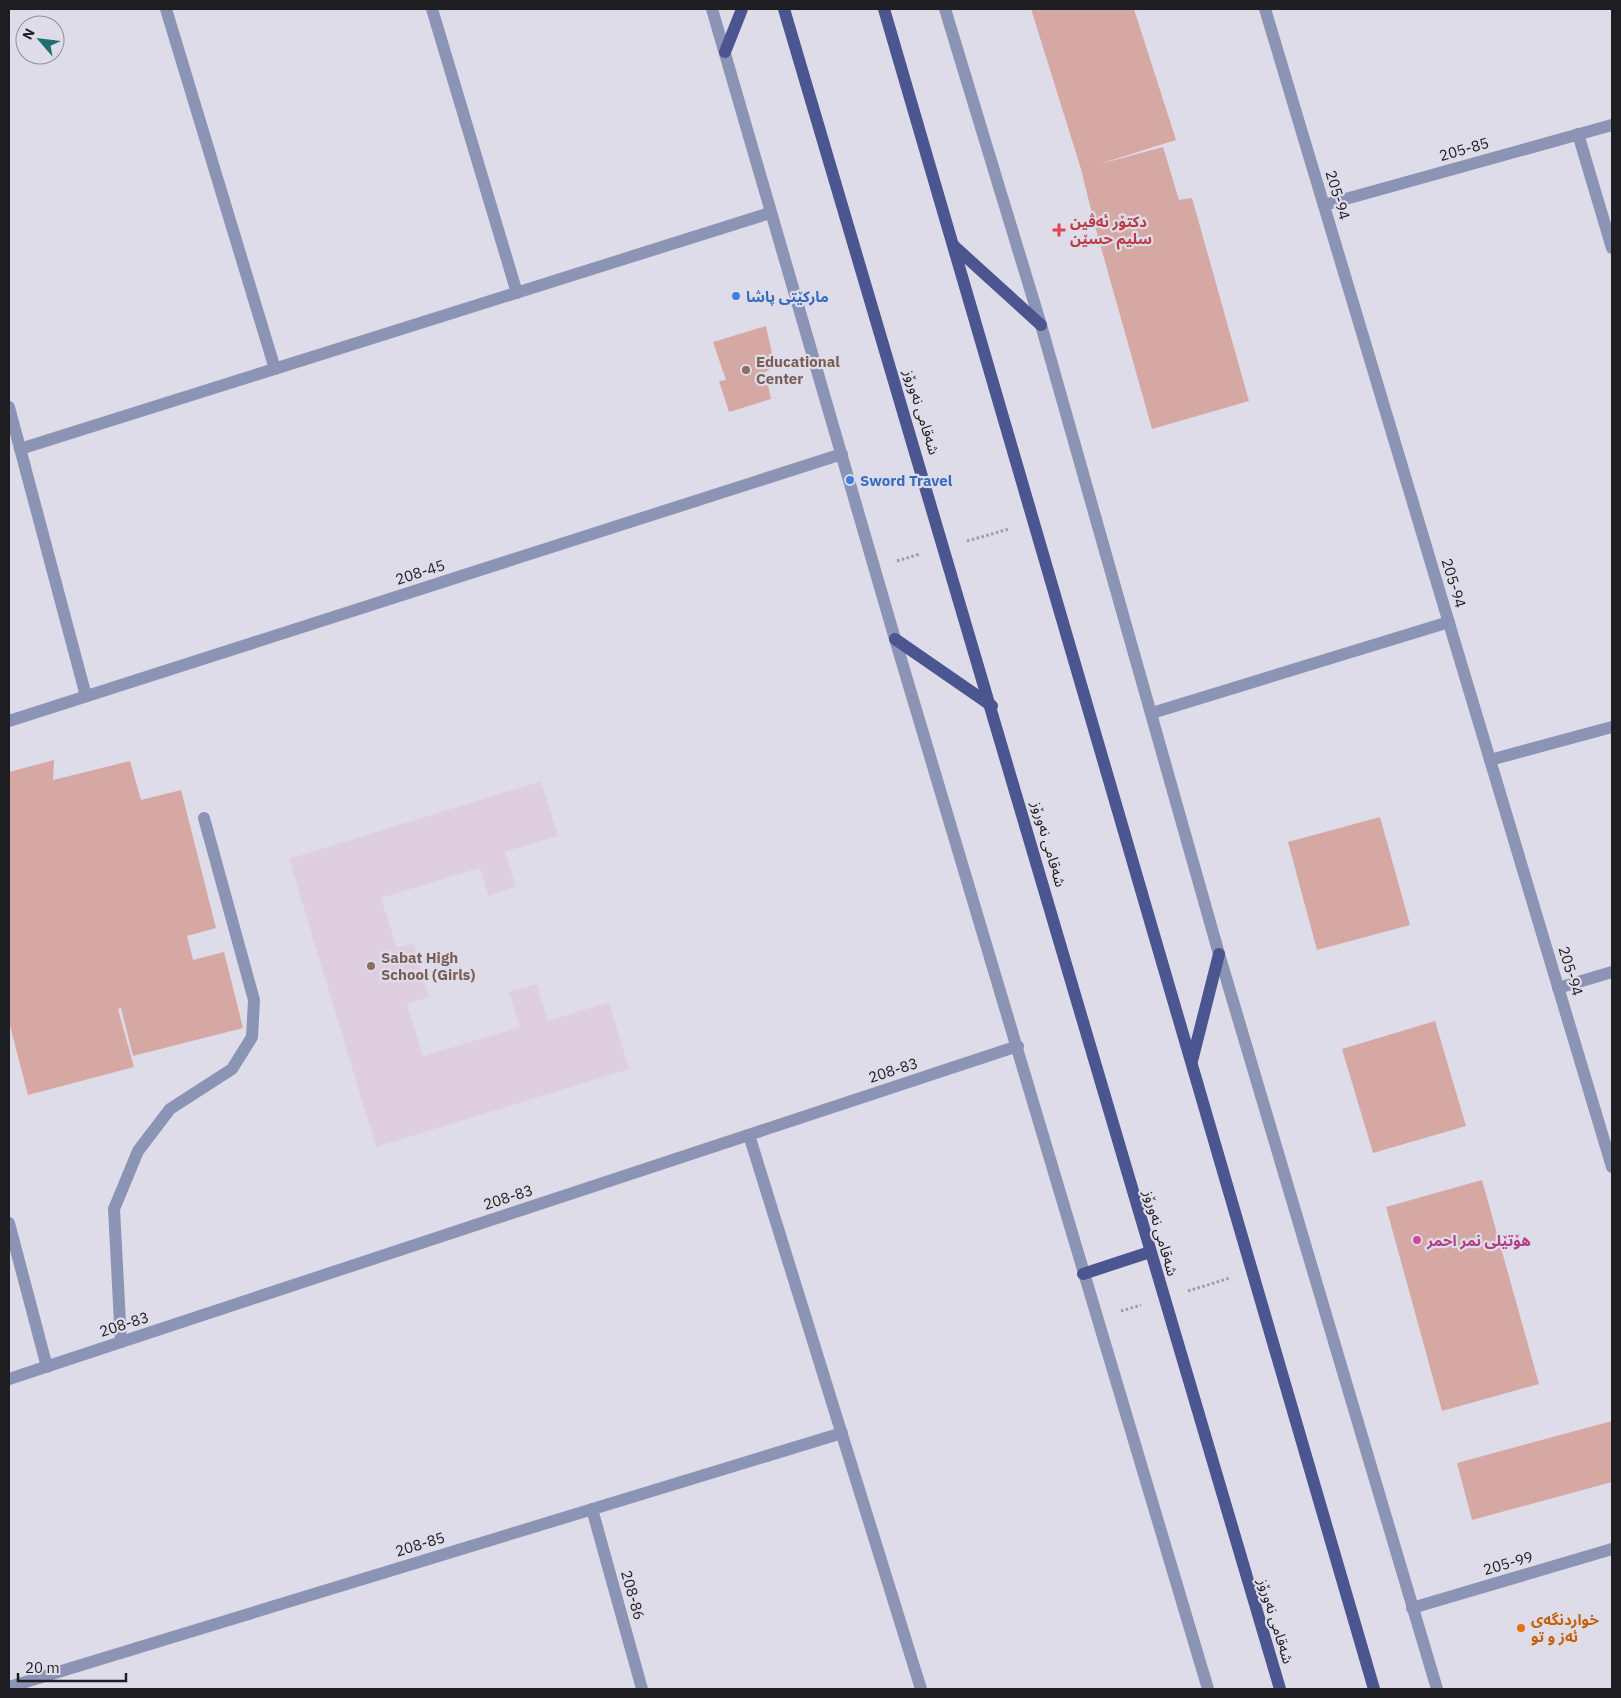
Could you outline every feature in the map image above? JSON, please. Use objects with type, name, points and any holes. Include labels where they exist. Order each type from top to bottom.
[{"type":"main road","points":[[725,52],[742,9]]},
{"type":"main road","name":"شەقامی نەورۆز","points":[[784,9],[946,547],[1150,1252],[1280,1689]]},
{"type":"main road","points":[[884,9],[1374,1689]]},
{"type":"main road","points":[[953,246],[1041,325]]},
{"type":"main road","points":[[895,639],[992,706]]},
{"type":"main road","points":[[1192,1061],[1219,954]]},
{"type":"main road","points":[[1083,1274],[1150,1252]]},
{"type":"street","points":[[166,9],[274,369]]},
{"type":"street","points":[[432,9],[518,293]]},
{"type":"street","points":[[712,9],[895,639],[1018,1046],[1096,1318],[1208,1689]]},
{"type":"street","points":[[945,9],[1041,325],[1219,954],[1412,1608],[1438,1689]]},
{"type":"street","name":"205-94","points":[[1265,9],[1612,1167]]},
{"type":"street","name":"205-85","points":[[1324,205],[1612,125]]},
{"type":"street","points":[[1578,134],[1612,248]]},
{"type":"street","points":[[20,449],[770,213]]},
{"type":"street","points":[[9,407],[86,696]]},
{"type":"street","name":"208-45","points":[[9,721],[842,454]]},
{"type":"street","points":[[1152,712],[1449,622]]},
{"type":"street","points":[[1490,760],[1612,727]]},
{"type":"street","points":[[122,1342],[114,1209],[138,1151],[170,1109],[232,1069],[252,1037],[254,1000],[204,818]]},
{"type":"street","points":[[1558,988],[1612,972]]},
{"type":"street","name":"208-83","points":[[9,1378],[1018,1046]]},
{"type":"street","points":[[749,1135],[921,1689]]},
{"type":"street","points":[[9,1223],[47,1367]]},
{"type":"street","name":"208-85","points":[[9,1687],[842,1433]]},
{"type":"street","name":"208-86","points":[[592,1509],[642,1689]]},
{"type":"street","name":"205-99","points":[[1412,1608],[1612,1549]]},
{"type":"path","points":[[875,567],[1034,522]]},
{"type":"path","points":[[1096,1318],[1252,1271]]},
{"type":"shaded area","name":"Sabat High School (Girls)","points":[[541,781],[558,836],[505,852],[516,887],[488,896],[480,868],[381,898],[397,948],[413,943],[429,997],[407,1004],[423,1056],[520,1027],[509,992],[537,984],[548,1021],[609,1002],[629,1069],[376,1147],[289,859]]},
{"type":"building","points":[[1031,9],[1134,9],[1176,140],[1096,165],[1163,147],[1179,200],[1192,198],[1249,401],[1152,429],[1095,226],[1081,169]]},
{"type":"building","name":"Educational Center","points":[[766,326],[775,367],[765,372],[771,399],[729,412],[719,381],[726,380],[713,342]]},
{"type":"building","points":[[54,760],[53,780],[130,761],[141,800],[181,790],[216,928],[187,936],[193,960],[224,952],[243,1028],[133,1056],[121,1008],[118,1009],[134,1067],[28,1095],[9,1022],[9,772]]},
{"type":"building","points":[[1380,817],[1410,925],[1317,950],[1288,842]]},
{"type":"building","points":[[1435,1021],[1466,1126],[1373,1153],[1342,1049]]},
{"type":"building","points":[[1482,1180],[1539,1384],[1442,1411],[1386,1207]]},
{"type":"building","points":[[1612,1421],[1612,1482],[1472,1520],[1457,1463]]},
{"type":"place","name":"دکتۆر ئەڤین سلیم حسێن","points":[[1059,230]]},
{"type":"place","name":"مارکێتی پاشا","points":[[736,296]]},
{"type":"place","name":"Educational Center","points":[[746,370]]},
{"type":"place","name":"Sword Travel","points":[[850,480]]},
{"type":"place","name":"Sabat High School (Girls)","points":[[371,966]]},
{"type":"place","name":"هۆتێلی نمر احمر","points":[[1417,1240]]},
{"type":"place","name":"خواردنگەی ئەز و تو","points":[[1521,1628]]}]
